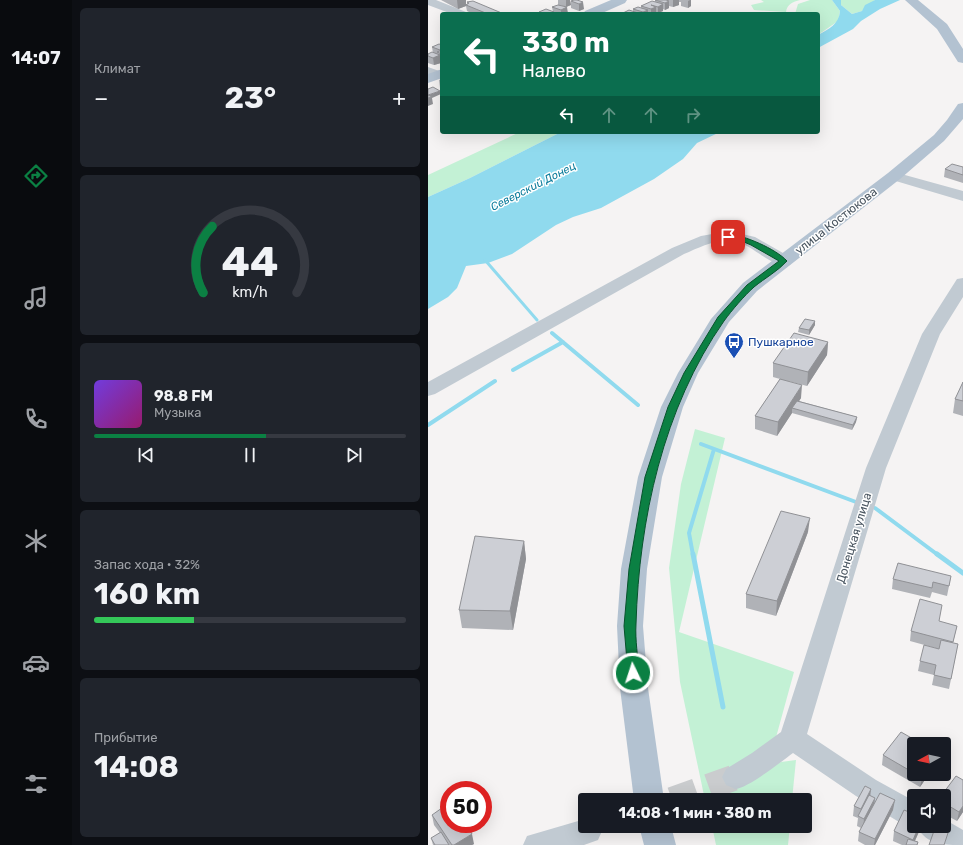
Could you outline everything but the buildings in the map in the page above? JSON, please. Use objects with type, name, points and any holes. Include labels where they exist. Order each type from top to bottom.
[{"type":"main road","points":[[594,12],[621,0]]},
{"type":"main road","points":[[899,0],[920,12]]},
{"type":"main road","points":[[910,0],[931,28],[952,41],[963,59]]},
{"type":"main road","name":"улица Костюкова","points":[[648,793],[634,688],[630,626],[634,569],[650,477],[672,407],[688,373],[721,319],[750,287],[894,176],[939,138],[953,123],[963,107]]},
{"type":"main road","points":[[657,833],[660,845]]},
{"type":"street","points":[[428,1],[457,12]]},
{"type":"street","points":[[894,176],[963,196]]},
{"type":"street","points":[[428,390],[534,330],[678,251],[701,240],[719,236],[738,237],[784,261]]},
{"type":"street","name":"Донецкая улица","points":[[792,738],[876,468],[931,334],[963,283]]},
{"type":"street","points":[[736,776],[762,761],[792,738],[866,788],[907,812]]},
{"type":"street","points":[[537,845],[581,833]]},
{"type":"street","points":[[942,833],[962,845]]},
{"type":"green space","points":[[761,0],[800,0],[789,5],[786,12],[754,10],[751,5],[764,2]]},
{"type":"green space","points":[[810,0],[832,0],[840,11],[838,21],[820,34],[820,12],[796,12],[798,4]]},
{"type":"green space","points":[[841,0],[875,0],[862,11],[852,14],[841,5]]},
{"type":"green space","points":[[516,134],[557,134],[470,178],[428,197],[428,175]]},
{"type":"green space","points":[[695,429],[725,438],[679,632],[794,672],[775,741],[752,757],[725,771],[733,786],[781,762],[796,760],[793,793],[704,793],[680,682],[669,568],[681,484]]},
{"type":"green space","points":[[713,833],[789,833],[788,845],[716,845]]},
{"type":"water","points":[[832,0],[841,0],[841,5],[852,14],[862,11],[865,5],[875,0],[900,0],[880,9],[861,21],[853,29],[820,47],[820,34],[836,23],[840,11]]},
{"type":"water","name":"Северский Донец","points":[[557,134],[716,134],[697,143],[683,159],[654,179],[601,208],[573,217],[556,225],[512,254],[488,263],[466,266],[457,288],[448,297],[428,309],[428,197],[470,178]]},
{"type":"waterway","points":[[485,260],[537,320]]},
{"type":"waterway","points":[[552,333],[563,342]]},
{"type":"waterway","points":[[513,370],[563,342]]},
{"type":"waterway","points":[[563,342],[638,405]]},
{"type":"waterway","points":[[428,425],[495,381]]},
{"type":"waterway","points":[[701,444],[856,502]]},
{"type":"waterway","points":[[693,555],[689,533],[714,449]]},
{"type":"waterway","points":[[875,508],[938,555]]},
{"type":"waterway","points":[[693,554],[723,707]]},
{"type":"waterway","points":[[937,554],[963,573]]},
{"type":"tunnel","points":[[691,793],[736,777]]},
{"type":"place","name":"Пушкарное","points":[[734,359]]},
{"type":"route","points":[[633,673],[630,626],[634,569],[650,477],[672,407],[688,373],[721,319],[750,287],[784,261],[738,237],[728,237]]}]
